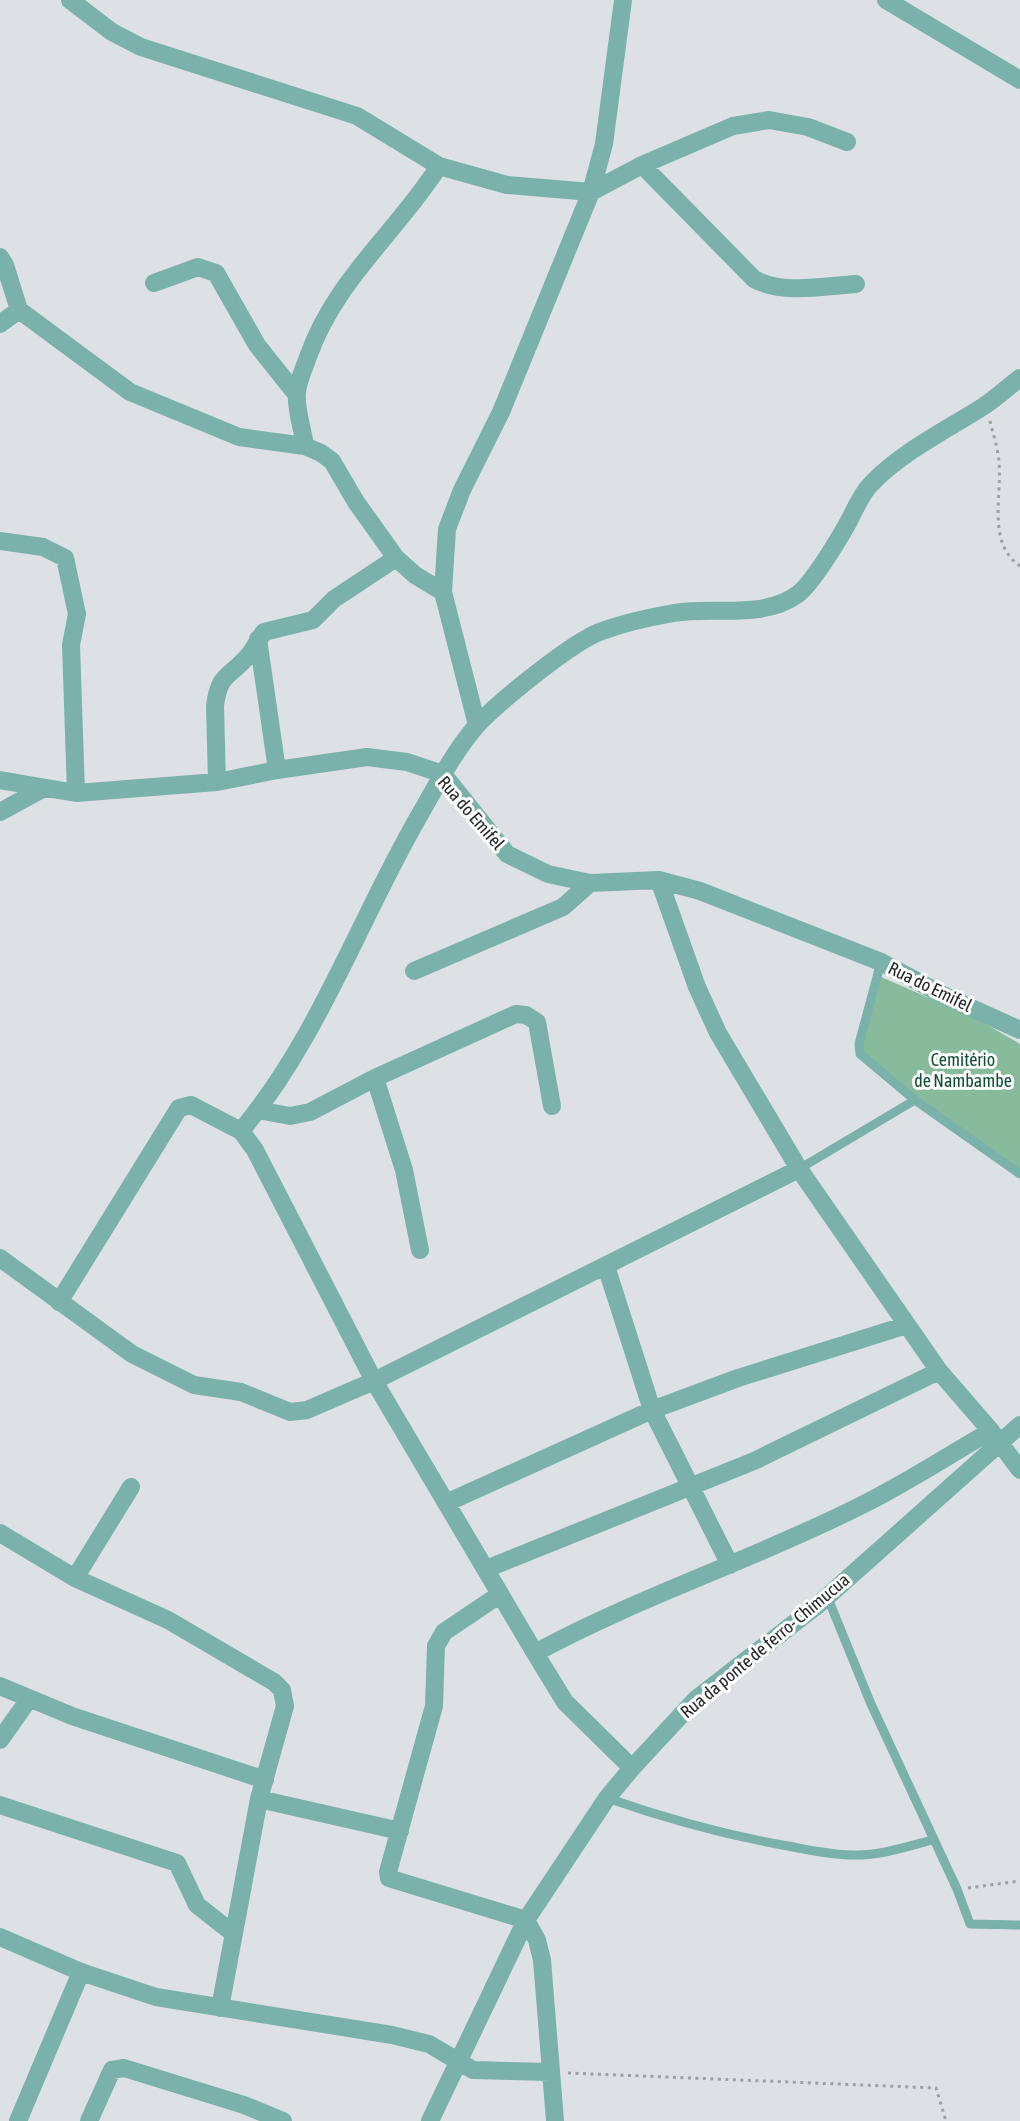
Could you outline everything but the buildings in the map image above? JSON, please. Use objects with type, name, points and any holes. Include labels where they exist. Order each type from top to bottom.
[{"type":"street","points":[[70,0],[112,32],[141,47],[357,116],[439,166],[507,185],[591,192],[642,165],[733,126],[770,120],[808,127],[848,142]]},
{"type":"street","points":[[886,0],[1020,80]]},
{"type":"street","points":[[477,725],[444,592],[447,529],[462,490],[501,412],[591,192],[606,135],[618,4]]},
{"type":"street","points":[[642,165],[754,279],[778,288],[856,284]]},
{"type":"street","points":[[305,447],[296,394],[314,338],[342,289],[362,261],[419,196],[439,166]]},
{"type":"street","points":[[0,257],[5,265],[19,310],[140,398],[239,437],[305,447],[321,453],[332,461],[356,502],[396,558],[415,575],[444,592]]},
{"type":"street","points":[[154,283],[198,267],[216,273],[257,345],[296,394]]},
{"type":"street","points":[[0,324],[19,310]]},
{"type":"street","points":[[241,1131],[258,1110],[321,1008],[399,852],[443,774],[477,725],[503,701],[582,640],[601,631],[676,612],[750,610],[783,602],[800,593],[847,524],[867,488],[886,469],[929,438],[987,404],[1020,378]]},
{"type":"street","points":[[0,540],[43,547],[65,558],[77,614],[72,645],[76,793]]},
{"type":"street","points":[[217,782],[216,694],[225,675],[247,657],[264,632],[313,620],[334,599],[396,558]]},
{"type":"street","points":[[258,639],[277,770]]},
{"type":"street","name":"Rua do Emifel","points":[[0,780],[76,793],[217,782],[277,770],[367,757],[407,762],[443,774],[507,854],[548,874],[590,883],[659,880],[700,891],[880,962],[945,996],[1020,1030]]},
{"type":"street","points":[[0,812],[44,788]]},
{"type":"street","points":[[659,880],[697,987],[718,1033],[799,1169],[939,1371],[1020,1470]]},
{"type":"street","points":[[414,971],[563,907],[590,883]]},
{"type":"street","points":[[258,1110],[290,1116],[310,1112],[375,1078],[505,1017],[526,1015],[537,1022],[552,1106]]},
{"type":"street","points":[[375,1078],[404,1170],[420,1250]]},
{"type":"street","points":[[59,1302],[179,1108],[191,1105],[241,1131],[255,1150],[374,1381],[486,1569],[499,1595],[566,1702],[632,1768]]},
{"type":"street","points":[[0,1258],[132,1354],[179,1379],[194,1384],[241,1392],[290,1412],[307,1410],[374,1381],[799,1169]]},
{"type":"street","points":[[606,1266],[652,1410],[730,1565]]},
{"type":"street","points":[[446,1503],[652,1410],[738,1378],[907,1325]]},
{"type":"street","points":[[486,1569],[754,1461],[939,1371]]},
{"type":"street","name":"Rua da ponte de ferro- Chimucua","points":[[430,2121],[461,2062],[526,1920],[607,1798],[632,1768],[696,1699],[827,1596],[995,1437],[1020,1425]]},
{"type":"street","points":[[535,1653],[657,1593],[730,1565],[861,1506],[995,1437]]},
{"type":"street","points":[[75,1578],[131,1487]]},
{"type":"street","points":[[0,1533],[75,1578],[168,1620],[274,1682],[282,1690],[285,1706],[259,1799],[220,2008]]},
{"type":"street","points":[[499,1595],[444,1632],[436,1646],[434,1706],[424,1734],[388,1872],[389,1878],[526,1920],[537,1940],[542,1960],[555,2121]]},
{"type":"street","points":[[0,1686],[72,1716],[265,1780]]},
{"type":"street","points":[[0,1740],[29,1699]]},
{"type":"street","points":[[259,1799],[400,1831]]},
{"type":"street","points":[[0,1805],[177,1863],[197,1905],[234,1934]]},
{"type":"street","points":[[0,1937],[81,1972],[156,1997],[311,2020],[392,2035],[429,2044],[473,2070],[551,2072]]},
{"type":"street","points":[[18,2121],[81,1972]]},
{"type":"street","points":[[89,2121],[106,2078],[112,2070],[124,2068],[244,2105],[283,2121]]},
{"type":"lane","points":[[880,962],[860,1044],[860,1054],[915,1100],[1020,1174]]},
{"type":"lane","points":[[799,1169],[915,1100]]},
{"type":"lane","points":[[827,1596],[871,1704],[932,1840],[957,1889],[970,1924],[1020,1925]]},
{"type":"lane","points":[[607,1798],[676,1822],[735,1837],[852,1855],[900,1849],[932,1840]]},
{"type":"path","points":[[987,404],[999,461],[1000,544],[1008,557],[1020,566]]},
{"type":"path","points":[[957,1889],[1020,1881]]},
{"type":"path","points":[[551,2072],[936,2088],[946,2121]]},
{"type":"green space","name":"Cemitério de Nambambe","points":[[879,976],[977,1019],[1020,1044],[1020,1174],[860,1054]]}]
